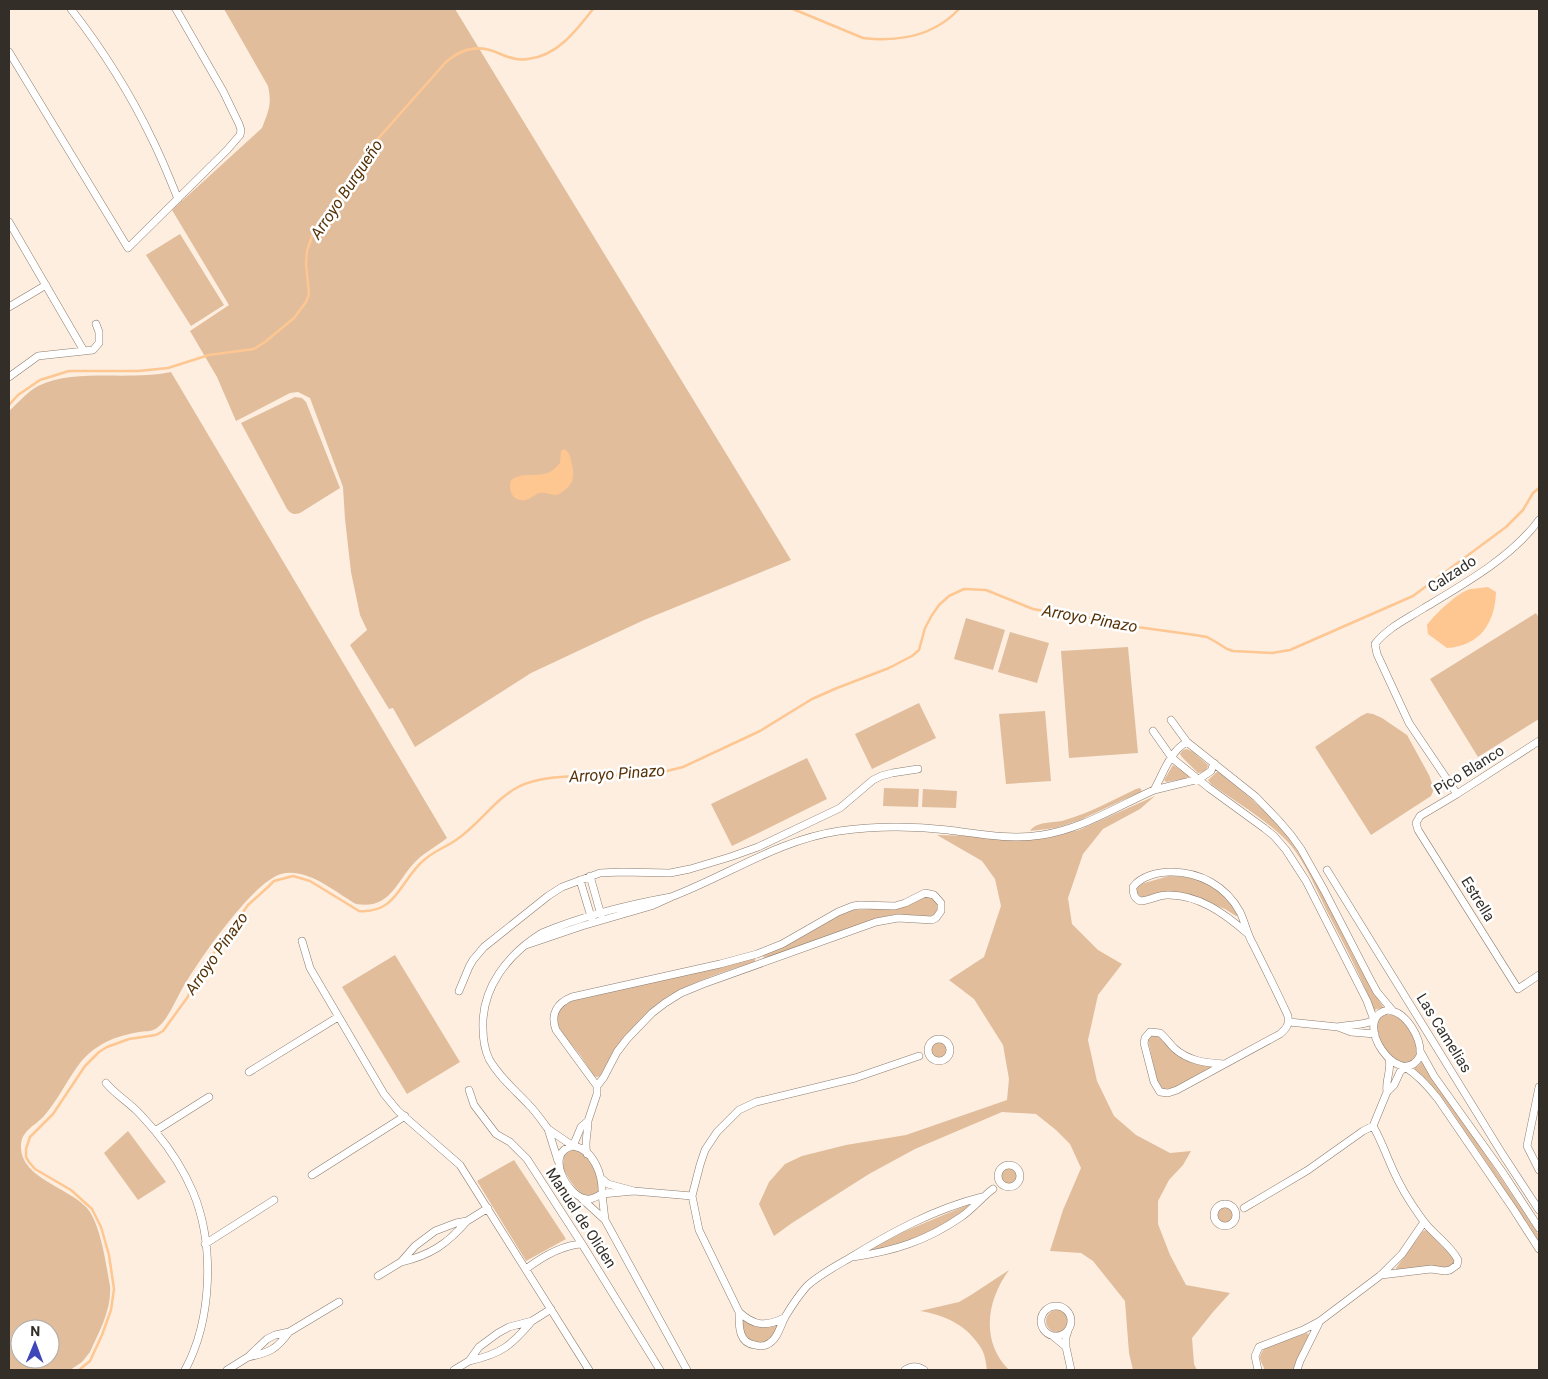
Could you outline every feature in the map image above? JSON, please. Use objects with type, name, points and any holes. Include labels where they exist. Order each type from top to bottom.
[{"type":"street","points":[[71,9],[99,47],[138,113],[156,147],[178,199]]},
{"type":"street","points":[[9,52],[128,248],[238,139],[241,130],[224,91],[176,9]]},
{"type":"street","points":[[9,222],[84,352]]},
{"type":"street","points":[[9,307],[46,285]]},
{"type":"street","points":[[9,377],[38,356],[93,350],[99,343],[99,332],[96,324]]},
{"type":"street","name":"Calzado","points":[[1456,794],[1409,723],[1374,644],[1382,634],[1508,554],[1522,541],[1539,520]]},
{"type":"street","points":[[1171,720],[1187,742],[1256,797],[1279,821],[1301,849],[1377,992],[1393,1011],[1404,1018],[1410,1025],[1420,1051],[1434,1076],[1501,1170],[1539,1228]]},
{"type":"street","points":[[1153,731],[1172,758],[1258,823],[1274,836],[1286,850],[1306,881],[1367,1001],[1374,1020],[1373,1028],[1378,1044],[1388,1058],[1414,1072],[1438,1098],[1539,1249]]},
{"type":"street","name":"Pico Blanco","points":[[1416,824],[1420,816],[1539,741]]},
{"type":"street","points":[[1154,790],[1172,758],[1187,742]]},
{"type":"street","points":[[605,1220],[602,1194],[603,1185],[598,1169],[587,1154],[548,1129],[531,1107],[501,1076],[486,1052],[483,1033],[483,1012],[492,984],[503,968],[526,945],[542,934],[602,916],[651,906],[780,848],[822,834],[871,828],[904,827],[1004,837],[1042,835],[1066,830],[1154,790],[1199,779],[1211,771],[1214,763]]},
{"type":"street","points":[[459,991],[468,967],[484,947],[562,887],[590,876],[609,872],[670,873],[730,857],[840,808],[872,780],[892,773],[918,769]]},
{"type":"street","name":"Estrella","points":[[1416,824],[1518,989],[1539,975]]},
{"type":"street","name":"Las Camelias","points":[[1326,870],[1539,1210]]},
{"type":"street","points":[[1224,1064],[1202,1062],[1187,1057],[1173,1047],[1160,1032],[1150,1032],[1145,1038],[1144,1043],[1154,1082],[1160,1092],[1168,1093],[1178,1090],[1280,1034],[1287,1028],[1288,1016],[1247,934],[1241,914],[1228,894],[1210,881],[1189,874],[1166,872],[1147,877],[1133,887],[1133,896],[1140,901],[1167,895],[1184,896],[1197,900],[1235,922],[1247,934]]},
{"type":"street","points":[[590,876],[602,916]]},
{"type":"street","points":[[580,880],[592,919]]},
{"type":"street","points":[[587,1154],[585,1146],[588,1121],[597,1086],[627,1039],[652,1013],[665,1003],[681,993],[703,984],[889,918],[932,920],[941,911],[940,903],[934,895],[925,893],[895,906],[854,906],[838,912],[782,944],[757,954],[572,997],[559,1005],[553,1021],[556,1030],[597,1086]]},
{"type":"street","points":[[302,941],[310,968],[384,1094],[405,1116],[460,1165],[589,1370]]},
{"type":"street","points":[[757,954],[760,964]]},
{"type":"street","points":[[1338,1027],[1369,1023],[1382,1011],[1393,1011]]},
{"type":"street","points":[[249,1072],[338,1017]]},
{"type":"street","points":[[1289,1022],[1338,1027],[1351,1032],[1375,1034]]},
{"type":"street","points":[[784,1318],[763,1324],[750,1321],[739,1312],[699,1230],[692,1196],[706,1150],[717,1132],[740,1110],[766,1099],[855,1078],[919,1056],[933,1041],[940,1039],[946,1042],[950,1049],[948,1056],[942,1061],[919,1056]]},
{"type":"street","points":[[928,1047],[928,1053],[931,1058]]},
{"type":"street","points":[[1244,1208],[1224,1204],[1217,1207],[1214,1218],[1218,1224],[1225,1226],[1232,1224],[1235,1217],[1244,1208],[1308,1170],[1373,1126],[1387,1092],[1394,1085],[1400,1072],[1405,1067],[1414,1064],[1420,1051]]},
{"type":"street","points":[[1387,1092],[1386,1084],[1390,1065],[1388,1058]]},
{"type":"street","points":[[106,1083],[137,1111],[155,1131],[177,1162],[193,1192],[200,1216],[205,1244],[207,1284],[204,1316],[196,1347],[185,1370]]},
{"type":"street","points":[[1539,1087],[1527,1146],[1539,1170]]},
{"type":"street","name":"Manuel de Oliden","points":[[469,1090],[474,1105],[496,1134],[510,1142],[528,1159],[660,1370]]},
{"type":"street","points":[[155,1131],[209,1097]]},
{"type":"street","points":[[312,1175],[405,1116]]},
{"type":"street","points":[[558,1163],[562,1151],[572,1146],[581,1127],[588,1121]]},
{"type":"street","points":[[1373,1126],[1400,1186],[1424,1222],[1458,1260],[1458,1265],[1446,1271],[1431,1270],[1381,1275]]},
{"type":"street","points":[[548,1129],[563,1177],[568,1185],[605,1220],[687,1370]]},
{"type":"street","points":[[850,1258],[887,1252],[924,1238],[946,1227],[963,1216],[993,1189],[1013,1186],[1018,1181],[1020,1174],[1018,1170],[1013,1166],[1005,1166],[1000,1170],[993,1189]]},
{"type":"street","points":[[602,1178],[608,1184],[634,1190],[692,1196]]},
{"type":"street","points":[[998,1178],[1000,1183],[1006,1186]]},
{"type":"street","points":[[580,1197],[588,1200],[602,1194],[634,1190]]},
{"type":"street","points":[[739,1312],[739,1328],[744,1339],[752,1345],[766,1345],[780,1330],[784,1318],[807,1286],[829,1270],[898,1230],[982,1197]]},
{"type":"street","points":[[205,1244],[274,1200]]},
{"type":"street","points":[[1231,1206],[1235,1211],[1235,1217]]},
{"type":"street","points":[[378,1276],[401,1262],[428,1254],[440,1247],[467,1221],[488,1208]]},
{"type":"street","points":[[401,1262],[415,1246],[435,1232],[456,1223],[467,1221]]},
{"type":"street","points":[[1258,1370],[1255,1356],[1259,1347],[1303,1330],[1320,1321],[1381,1275],[1402,1254],[1424,1222]]},
{"type":"street","points":[[526,1269],[559,1249],[582,1244]]},
{"type":"street","points":[[227,1370],[248,1357],[267,1339],[289,1332],[339,1302]]},
{"type":"street","points":[[1066,1348],[1045,1330],[1042,1321],[1045,1312],[1054,1307],[1064,1309],[1070,1316],[1071,1321],[1066,1337],[1066,1348],[1071,1370]]},
{"type":"street","points":[[469,1361],[478,1347],[498,1333],[532,1321],[551,1310]]},
{"type":"street","points":[[454,1370],[469,1361],[504,1350],[532,1321]]},
{"type":"street","points":[[1297,1370],[1300,1360],[1320,1321]]},
{"type":"street","points":[[1053,1336],[1061,1335],[1068,1331]]},
{"type":"street","points":[[248,1357],[272,1351],[289,1332]]},
{"type":"street","points":[[905,1370],[917,1367],[924,1370]]},
{"type":"shaded area","points":[[224,9],[455,9],[791,560],[644,620],[531,673],[415,747],[393,708],[389,709],[350,645],[367,630],[360,615],[351,572],[343,487],[310,398],[298,392],[290,393],[236,421],[217,377],[190,331],[229,305],[172,210],[262,128],[270,102],[268,86]]},
{"type":"shaded area","points":[[180,234],[224,305],[191,326],[146,255]]},
{"type":"shaded area","points":[[171,372],[447,838],[416,861],[392,892],[377,903],[368,905],[356,904],[311,877],[301,874],[281,874],[269,880],[243,905],[215,939],[182,989],[169,1013],[157,1028],[106,1042],[92,1051],[80,1063],[49,1110],[26,1132],[21,1145],[22,1156],[36,1173],[78,1200],[91,1214],[96,1223],[105,1256],[110,1286],[109,1303],[90,1352],[82,1362],[70,1370],[9,1370],[9,411],[34,388],[53,381],[69,377]]},
{"type":"shaded area","points":[[295,397],[302,398],[306,402],[340,488],[300,513],[294,514],[287,509],[241,423]]},
{"type":"shaded area","points":[[564,449],[570,456],[573,470],[573,477],[569,487],[557,495],[542,493],[526,500],[518,500],[512,495],[510,488],[511,480],[523,475],[547,473],[554,469],[560,463],[561,451]]},
{"type":"shaded area","points":[[1488,587],[1496,592],[1493,614],[1484,631],[1477,638],[1459,646],[1447,648],[1428,634],[1427,625],[1454,598],[1471,589]]},
{"type":"shaded area","points":[[1536,613],[1539,618],[1539,719],[1478,757],[1430,679]]},
{"type":"shaded area","points":[[966,618],[1005,630],[993,670],[954,659]]},
{"type":"shaded area","points":[[1010,632],[1049,643],[1037,683],[998,672]]},
{"type":"shaded area","points":[[1128,647],[1138,753],[1069,758],[1061,651]]},
{"type":"shaded area","points":[[919,703],[936,738],[872,769],[855,734]]},
{"type":"shaded area","points":[[1045,711],[1051,781],[1006,784],[999,714]]},
{"type":"shaded area","points":[[1367,713],[1382,718],[1407,735],[1429,775],[1434,789],[1431,796],[1371,835],[1315,747]]},
{"type":"shaded area","points":[[1187,749],[1208,765],[1205,772],[1198,773],[1182,757],[1180,754],[1183,750]]},
{"type":"shaded area","points":[[807,758],[827,799],[732,846],[711,804]]},
{"type":"shaded area","points":[[1173,765],[1189,775],[1189,778],[1166,782],[1164,780]]},
{"type":"shaded area","points":[[1218,771],[1263,809],[1287,836],[1301,856],[1384,1008],[1374,1011],[1353,962],[1309,874],[1292,846],[1249,810],[1211,784],[1208,780]]},
{"type":"shaded area","points":[[884,788],[919,789],[918,807],[883,806]]},
{"type":"shaded area","points":[[1140,788],[1142,791],[1080,820],[1056,828],[1030,831],[1037,825],[1083,814]]},
{"type":"shaded area","points":[[923,789],[957,791],[956,808],[922,807]]},
{"type":"shaded area","points":[[1155,796],[1140,809],[1103,829],[1083,854],[1068,898],[1072,924],[1098,950],[1122,964],[1098,995],[1088,1040],[1097,1081],[1114,1116],[1136,1135],[1170,1153],[1191,1151],[1183,1165],[1169,1180],[1158,1201],[1158,1224],[1170,1255],[1186,1285],[1230,1293],[1192,1338],[1194,1364],[1197,1370],[1133,1370],[1129,1353],[1125,1301],[1093,1261],[1081,1253],[1050,1251],[1063,1210],[1081,1168],[1070,1144],[1036,1114],[1002,1112],[915,1149],[869,1174],[774,1236],[759,1204],[769,1182],[785,1164],[802,1156],[846,1145],[906,1135],[1007,1100],[1009,1079],[1003,1045],[974,999],[949,980],[984,957],[1001,906],[995,879],[982,861],[937,835],[1044,838],[1079,830]]},
{"type":"shaded area","points":[[1169,876],[1191,878],[1210,885],[1226,898],[1239,916],[1209,903],[1164,893],[1150,895],[1143,899],[1138,897],[1136,890],[1141,884]]},
{"type":"shaded area","points":[[928,895],[937,904],[937,910],[933,916],[897,914],[883,917],[776,956],[763,957],[764,953],[800,938],[850,910],[895,908]]},
{"type":"shaded area","points":[[395,955],[460,1062],[407,1094],[342,987]]},
{"type":"shaded area","points":[[753,958],[755,962],[701,981],[670,995],[659,1003],[630,1031],[600,1076],[594,1076],[581,1056],[564,1036],[558,1024],[558,1012],[563,1006],[572,1001]]},
{"type":"shaded area","points":[[1385,1015],[1397,1017],[1413,1033],[1418,1048],[1415,1060],[1406,1064],[1393,1059],[1377,1036],[1376,1027],[1378,1019]]},
{"type":"shaded area","points":[[1156,1035],[1183,1059],[1210,1066],[1210,1069],[1176,1088],[1163,1089],[1158,1085],[1148,1040],[1151,1036]]},
{"type":"shaded area","points":[[936,1042],[942,1042],[947,1047],[945,1056],[936,1058],[931,1053],[931,1047]]},
{"type":"shaded area","points":[[1421,1062],[1539,1235],[1539,1244],[1504,1188],[1443,1098],[1413,1068]]},
{"type":"shaded area","points":[[128,1131],[166,1182],[138,1200],[104,1153]]},
{"type":"shaded area","points":[[570,1150],[579,1150],[593,1165],[598,1175],[600,1186],[596,1194],[590,1196],[581,1193],[567,1175],[563,1166],[564,1154]]},
{"type":"shaded area","points":[[514,1160],[566,1239],[526,1261],[477,1181]]},
{"type":"shaded area","points":[[1006,1168],[1012,1168],[1017,1173],[1015,1182],[1006,1184],[1001,1179],[1001,1173]]},
{"type":"shaded area","points":[[972,1203],[971,1206],[936,1230],[910,1242],[883,1249],[869,1250],[903,1232]]},
{"type":"shaded area","points":[[1222,1207],[1228,1207],[1233,1212],[1231,1221],[1222,1223],[1217,1218],[1217,1212]]},
{"type":"shaded area","points":[[1426,1230],[1453,1257],[1455,1261],[1452,1267],[1396,1271],[1396,1268],[1423,1231]]},
{"type":"shaded area","points":[[1009,1270],[1001,1282],[992,1307],[990,1334],[1000,1359],[1009,1370],[987,1370],[982,1350],[969,1333],[947,1318],[920,1311],[959,1302]]},
{"type":"shaded area","points":[[1057,1310],[1065,1313],[1068,1321],[1065,1329],[1057,1332],[1049,1329],[1046,1321],[1049,1313]]},
{"type":"shaded area","points":[[743,1319],[761,1325],[779,1324],[775,1334],[766,1342],[753,1343],[742,1332]]},
{"type":"shaded area","points":[[1307,1333],[1309,1335],[1295,1370],[1265,1370],[1260,1359],[1265,1348]]},
{"type":"waterway","name":"Arroyo Burgueño","points":[[9,405],[18,395],[40,380],[69,371],[138,371],[168,368],[209,355],[254,349],[265,342],[294,318],[306,302],[309,294],[306,264],[307,251],[314,230],[375,142],[445,63],[457,54],[470,49],[491,50],[516,59],[538,57],[557,48],[573,34],[593,9]]},
{"type":"waterway","name":"Arroyo Burgueño","points":[[793,9],[863,38],[876,39],[902,38],[927,31],[949,18],[959,9]]},
{"type":"waterway","name":"Arroyo Pinazo","points":[[79,1370],[90,1361],[111,1310],[114,1289],[109,1255],[101,1227],[92,1209],[71,1190],[35,1169],[29,1162],[26,1157],[26,1149],[30,1137],[53,1114],[85,1066],[99,1052],[129,1039],[156,1035],[163,1031],[187,998],[210,958],[248,905],[274,881],[293,876],[310,881],[359,911],[382,907],[397,894],[424,860],[465,834],[502,798],[520,786],[537,780],[554,778],[649,774],[683,767],[760,731],[812,699],[889,668],[912,656],[919,650],[925,628],[939,605],[949,596],[964,589],[986,590],[1033,609],[1207,637],[1233,651],[1272,653],[1290,650],[1413,596],[1506,527],[1523,510],[1533,493],[1539,488]]}]
